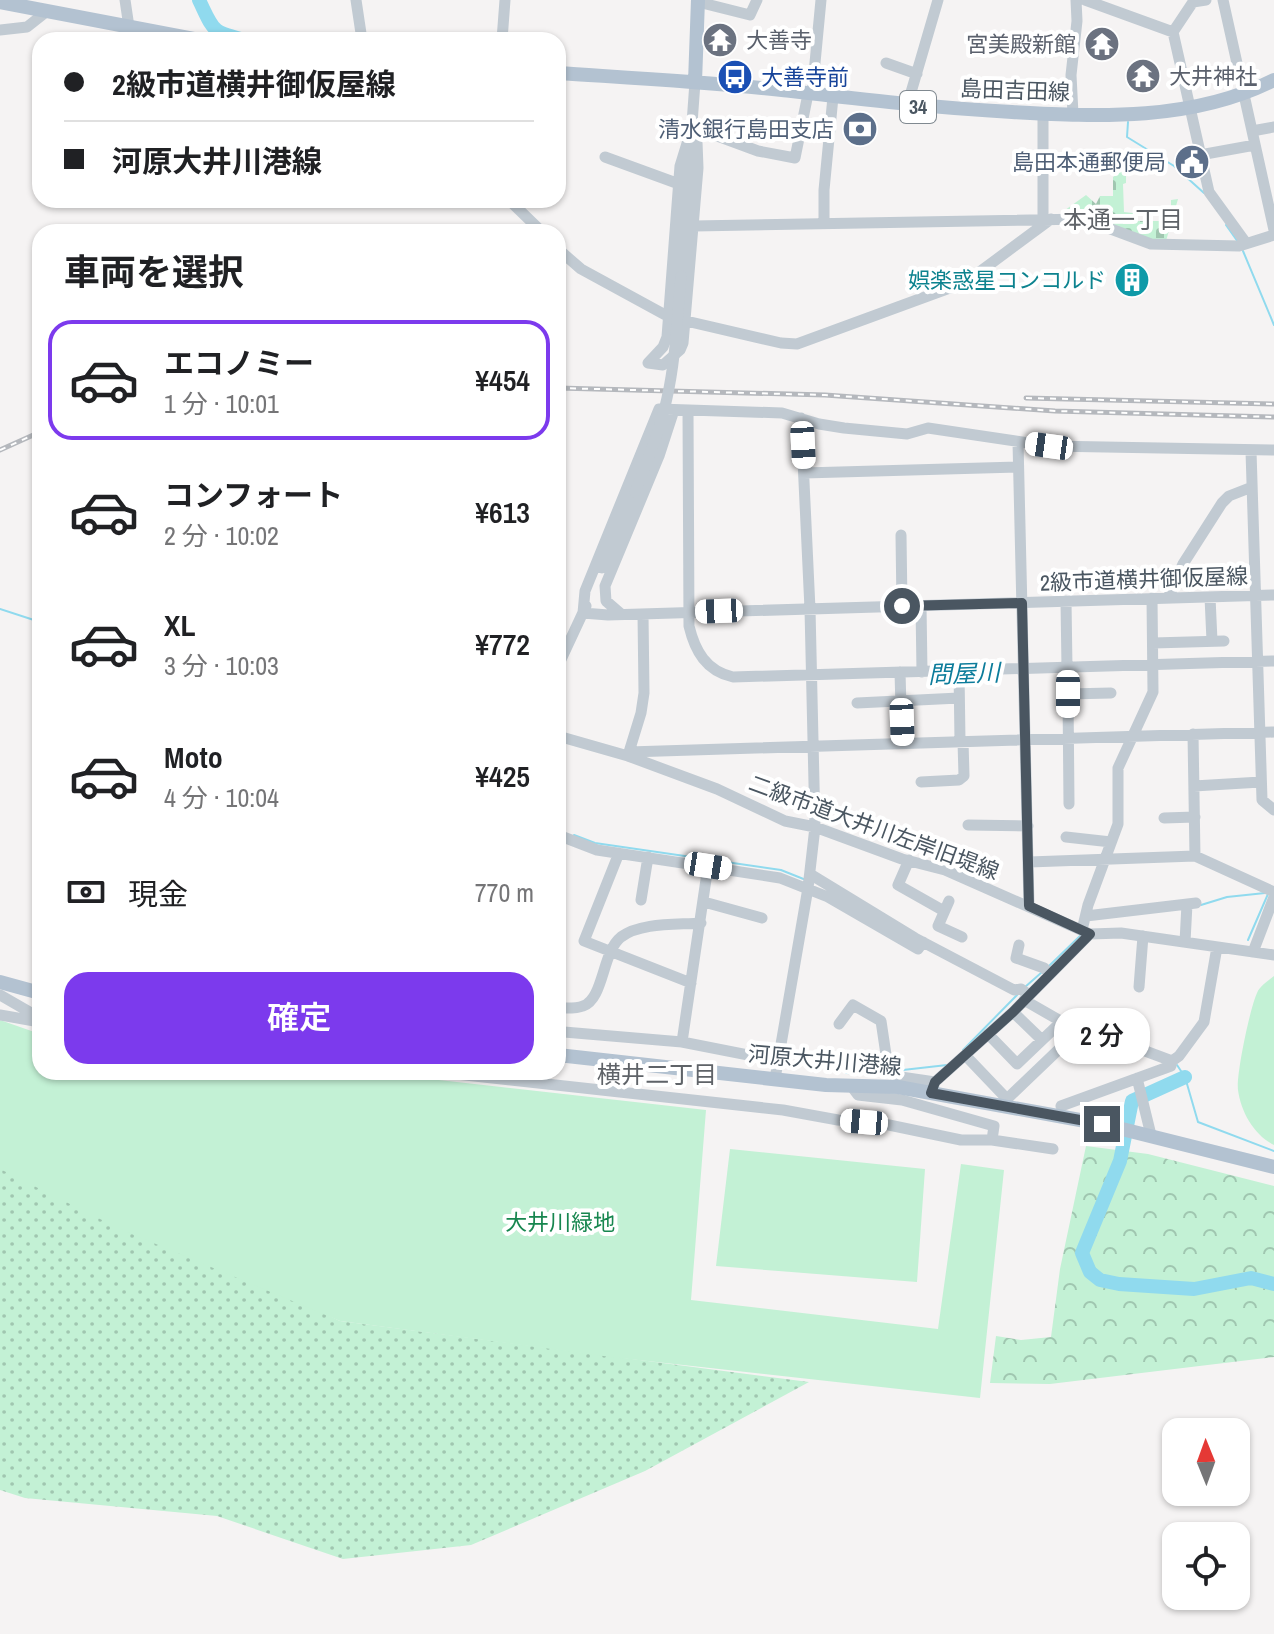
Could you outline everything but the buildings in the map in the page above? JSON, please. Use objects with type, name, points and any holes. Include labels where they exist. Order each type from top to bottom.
[{"type":"main road","points":[[695,82],[698,1]]},
{"type":"main road","points":[[0,2],[23,3],[46,12],[156,32]]},
{"type":"main road","name":"島田吉田線","points":[[566,74],[695,82],[907,106],[1043,114],[1146,114],[1189,108],[1244,96],[1274,80]]},
{"type":"main road","points":[[0,982],[32,991]]},
{"type":"main road","name":"河原大井川港線","points":[[566,1056],[852,1087],[933,1088],[1151,1135],[1274,1167]]},
{"type":"street","points":[[125,0],[129,27]]},
{"type":"street","points":[[356,0],[361,32]]},
{"type":"street","points":[[503,32],[505,0]]},
{"type":"street","points":[[698,1],[750,15],[757,0]]},
{"type":"street","points":[[693,127],[758,151],[795,158],[810,94],[821,0]]},
{"type":"street","points":[[907,106],[938,0]]},
{"type":"street","points":[[1073,114],[1071,75],[1076,0]]},
{"type":"street","points":[[1085,0],[1173,32]]},
{"type":"street","points":[[1206,0],[1193,2],[1173,32],[1209,192],[1246,243]]},
{"type":"street","points":[[694,226],[1084,219],[1141,243],[1239,246],[1274,233],[1223,0]]},
{"type":"street","points":[[0,30],[27,27],[46,12]]},
{"type":"street","points":[[886,63],[917,74]]},
{"type":"street","points":[[566,649],[635,492],[667,401],[674,364],[695,82]]},
{"type":"street","points":[[824,223],[833,97]]},
{"type":"street","points":[[1043,114],[1047,218]]},
{"type":"street","points":[[693,127],[698,168],[680,350],[663,365],[648,363],[663,347],[667,337],[680,166],[693,127]]},
{"type":"street","points":[[1252,131],[1274,127]]},
{"type":"street","points":[[1200,155],[1255,145]]},
{"type":"street","points":[[605,157],[679,184]]},
{"type":"street","points":[[520,208],[535,224]]},
{"type":"street","points":[[566,256],[581,269],[669,317],[797,344],[966,282],[1047,218]]},
{"type":"street","points":[[583,613],[585,591],[659,409],[782,413],[844,428],[907,434],[928,428],[1049,446],[1274,450]]},
{"type":"street","points":[[621,614],[606,601],[605,586],[659,456],[674,410]]},
{"type":"street","points":[[688,410],[688,612],[693,644],[714,671],[733,677],[1274,661]]},
{"type":"street","points":[[775,1079],[815,827],[810,609],[801,418]]},
{"type":"street","points":[[1018,442],[1029,906]]},
{"type":"street","points":[[1251,451],[1262,800],[1274,810]]},
{"type":"street","points":[[804,473],[1018,467]]},
{"type":"street","points":[[1168,598],[1183,564],[1222,503],[1229,496],[1252,487]]},
{"type":"street","points":[[901,535],[902,606]]},
{"type":"street","name":"2級市道横井御仮屋線","points":[[583,613],[643,614],[1274,595]]},
{"type":"street","points":[[1153,643],[1218,641],[1210,597]]},
{"type":"street","points":[[839,1024],[853,1005],[881,1021],[888,1068],[894,1076],[933,1088],[1013,1012],[1086,932],[1086,916],[1118,824],[1118,768],[1153,692],[1152,598]]},
{"type":"street","points":[[1066,601],[1067,668]]},
{"type":"street","points":[[921,605],[922,672]]},
{"type":"street","points":[[643,614],[644,693],[628,754],[1274,732]]},
{"type":"street","points":[[921,782],[959,780],[964,776],[959,671]]},
{"type":"street","points":[[900,672],[902,743]]},
{"type":"street","points":[[1069,804],[1068,694],[1111,693]]},
{"type":"street","points":[[857,703],[959,698]]},
{"type":"street","points":[[1193,734],[1195,856]]},
{"type":"street","name":"二級市道大井川左岸旧堤線","points":[[566,738],[628,754],[717,789],[785,821],[815,827],[945,870],[1086,932],[1121,933],[1274,955]]},
{"type":"street","points":[[1194,786],[1261,782]]},
{"type":"street","points":[[1164,818],[1195,817]]},
{"type":"street","points":[[968,825],[1028,826]]},
{"type":"street","points":[[1066,837],[1111,842]]},
{"type":"street","points":[[566,838],[597,850],[780,878],[809,879],[920,946],[1014,990],[1021,989],[1026,998],[1078,1031],[1089,1030],[1172,1061]]},
{"type":"street","points":[[619,853],[584,941],[691,983]]},
{"type":"street","points":[[1029,862],[1195,856],[1274,894],[1253,952]]},
{"type":"street","points":[[641,900],[648,857]]},
{"type":"street","points":[[909,860],[898,885],[947,906],[938,926],[962,937]]},
{"type":"street","points":[[682,1042],[708,866]]},
{"type":"street","points":[[704,902],[762,918]]},
{"type":"street","points":[[1086,916],[1191,904],[1185,942]]},
{"type":"street","points":[[566,1008],[588,1004],[597,990],[610,951],[623,935],[634,930],[701,923]]},
{"type":"street","points":[[1139,987],[1143,936]]},
{"type":"street","points":[[1019,945],[1016,958],[1044,968],[1050,974]]},
{"type":"street","points":[[1061,1106],[1171,1066],[1204,1022],[1217,947]]},
{"type":"street","points":[[0,995],[32,1015]]},
{"type":"street","points":[[1013,1012],[1042,1040]]},
{"type":"street","points":[[0,1015],[32,1019]]},
{"type":"street","points":[[988,1034],[1017,1064],[1061,1022]]},
{"type":"street","points":[[965,1055],[1007,1099],[1078,1031]]},
{"type":"street","points":[[566,1033],[682,1042],[778,1061]]},
{"type":"street","points":[[1137,1078],[1151,1135]]},
{"type":"street","points":[[511,1080],[783,1110],[889,1125],[961,1140],[992,1140],[1053,1149]]},
{"type":"street","points":[[852,1087],[858,1095],[902,1100],[994,1126],[992,1140]]},
{"type":"green space","points":[[1126,168],[1124,212],[1133,215],[1122,215],[1123,224],[1162,221],[1163,210],[1171,210],[1171,200],[1178,199],[1166,241],[1151,240],[1113,225],[1112,208],[1104,209],[1104,222],[1082,214],[1061,213],[1086,195],[1096,204],[1100,196],[1113,196],[1113,177]]},
{"type":"green space","points":[[1274,976],[1274,1145],[1260,1135],[1245,1114],[1238,1082],[1254,1001],[1260,988]]},
{"type":"green space","name":"大井川緑地","points":[[0,1020],[32,1031],[32,1080],[439,1080],[706,1110],[691,1300],[938,1329],[961,1164],[1004,1170],[980,1398],[611,1357],[340,1321],[120,1229],[0,1169]]},
{"type":"green space","points":[[1086,1146],[1148,1154],[1274,1186],[1274,1357],[1050,1384],[990,1383],[996,1336],[1021,1340],[1051,1337],[1060,1269]]},
{"type":"green space","points":[[730,1149],[925,1169],[917,1282],[716,1266]]},
{"type":"green space","points":[[0,1160],[340,1321],[809,1382],[645,1471],[471,1545],[343,1559],[217,1516],[25,1498],[0,1490]]},
{"type":"waterway","name":"問屋川","points":[[199,0],[219,32]]},
{"type":"waterway","points":[[1128,122],[1127,137],[1174,166],[1204,193]]},
{"type":"waterway","points":[[1226,225],[1238,242]]},
{"type":"waterway","points":[[1243,251],[1274,325]]},
{"type":"waterway","points":[[0,609],[32,619]]},
{"type":"waterway","points":[[574,835],[595,843],[781,870],[806,880]]},
{"type":"waterway","points":[[1201,905],[1227,897],[1265,893]]},
{"type":"waterway","points":[[1248,940],[1268,894]]},
{"type":"waterway","points":[[1049,966],[1082,934]]},
{"type":"waterway","points":[[1025,987],[1041,973]]},
{"type":"waterway","points":[[963,1050],[1018,994]]},
{"type":"waterway","points":[[894,1071],[947,1065]]},
{"type":"waterway","points":[[1177,1065],[1185,1077],[1198,1122],[1274,1151]]},
{"type":"waterway","points":[[846,1073],[884,1074]]},
{"type":"waterway","points":[[1185,1077],[1132,1101],[1120,1161],[1082,1253],[1090,1272],[1100,1280],[1119,1284],[1194,1289],[1251,1278],[1274,1284]]},
{"type":"railway","points":[[566,388],[825,395],[1055,411],[1274,417]]},
{"type":"railway","points":[[1026,398],[1274,404]]},
{"type":"railway","points":[[0,450],[32,436]]},
{"type":"place","name":"大善寺","points":[[720,40]]},
{"type":"place","name":"宮美殿新館","points":[[1102,44]]},
{"type":"place","name":"大井神社","points":[[1143,76]]},
{"type":"place","name":"大善寺前","points":[[735,77]]},
{"type":"place","name":"清水銀行島田支店","points":[[860,129]]},
{"type":"place","name":"島田本通郵便局","points":[[1192,162]]},
{"type":"place","name":"娯楽惑星コンコルド","points":[[1132,280]]},
{"type":"district","name":"本通一丁目","points":[[1123,220]]},
{"type":"district","name":"横井二丁目","points":[[657,1075]]},
{"type":"route","points":[[902,606],[1022,603],[1029,906],[1090,934],[1013,1012],[935,1082],[931,1093],[1102,1124]]}]
